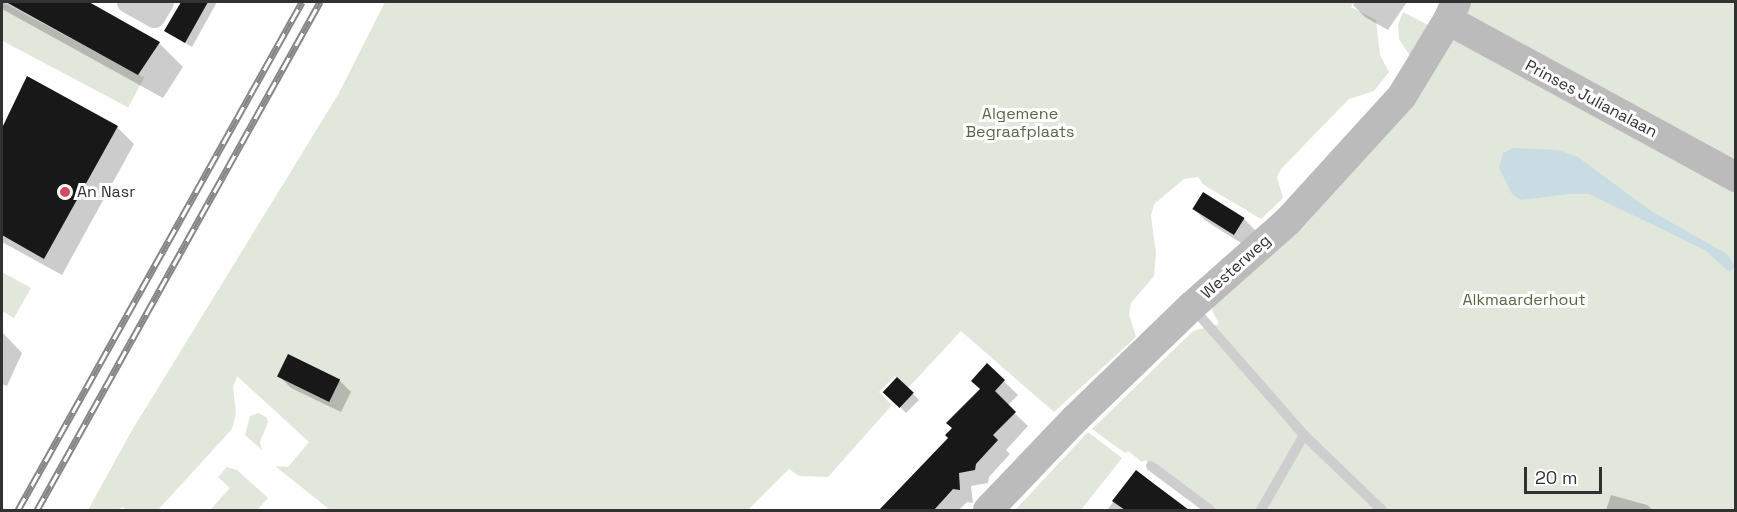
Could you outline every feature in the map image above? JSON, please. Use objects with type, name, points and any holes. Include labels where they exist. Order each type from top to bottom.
[{"type":"street","points":[[127,2],[154,17],[163,2]]},
{"type":"street","name":"Prinses Julianalaan","points":[[1452,11],[1736,177]]},
{"type":"street","name":"Westerweg","points":[[988,510],[1076,418],[1192,306],[1288,221],[1402,96],[1452,11]]},
{"type":"lane","points":[[1192,306],[1304,435],[1382,510]]},
{"type":"lane","points":[[1261,510],[1304,435]]},
{"type":"lane","points":[[1151,466],[1210,510]]},
{"type":"green space","points":[[2,2],[144,78],[128,108],[2,41]]},
{"type":"green space","name":"Algemene Begraafplaats","points":[[385,2],[1354,2],[1351,7],[1376,20],[1380,55],[1389,72],[1374,91],[1349,99],[1281,169],[1277,177],[1283,198],[1261,219],[1204,185],[1198,177],[1184,179],[1154,204],[1151,216],[1156,253],[1154,276],[1131,303],[1129,314],[1136,337],[1054,412],[961,331],[908,388],[895,376],[879,392],[892,405],[828,477],[799,476],[789,469],[748,510],[330,510],[275,466],[288,467],[309,442],[237,376],[233,387],[236,414],[232,429],[158,510],[127,510],[122,507],[118,510],[88,510],[131,432],[339,93]]},
{"type":"green space","name":"Alkmaarderhout","points":[[1467,2],[1735,2],[1735,510],[1213,510],[1145,460],[1142,462],[1128,451],[1125,453],[1092,429],[1193,331],[1219,324],[1212,310],[1213,306]]},
{"type":"green space","points":[[1403,12],[1430,26],[1410,56],[1399,39],[1398,25]]},
{"type":"green space","points":[[2,272],[31,288],[14,318],[2,311]]},
{"type":"green space","points":[[259,413],[267,418],[268,422],[260,442],[262,450],[245,435],[250,416]]},
{"type":"green space","points":[[1088,432],[1122,458],[1081,510],[1015,510]]},
{"type":"green space","points":[[227,467],[237,470],[268,498],[257,510],[210,510],[230,488],[218,477]]},
{"type":"shaded area","points":[[1513,148],[1558,150],[1578,157],[1651,211],[1727,254],[1735,266],[1729,272],[1705,250],[1589,194],[1521,200],[1512,194],[1499,168],[1503,153]]},
{"type":"building","points":[[6,2],[89,2],[160,42],[138,75]]},
{"type":"building","points":[[181,2],[208,2],[185,43],[164,31]]},
{"type":"building","name":"An Nasr","points":[[27,76],[118,126],[44,259],[2,235],[2,128]]},
{"type":"building","points":[[1203,192],[1245,218],[1234,235],[1192,209]]},
{"type":"building","points":[[288,354],[340,379],[329,402],[277,376]]},
{"type":"building","points":[[987,363],[1005,380],[995,391],[1016,412],[993,435],[998,440],[976,464],[975,470],[959,473],[960,490],[953,489],[934,510],[879,510],[948,438],[945,435],[952,428],[946,423],[980,389],[971,381]]},
{"type":"building","points":[[897,377],[914,393],[899,408],[883,392]]},
{"type":"building","points":[[1136,470],[1189,510],[1125,510],[1112,501]]},
{"type":"railway","points":[[18,510],[302,2]]},
{"type":"railway","points":[[37,510],[320,2]]},
{"type":"place","name":"An Nasr","points":[[65,192]]}]
